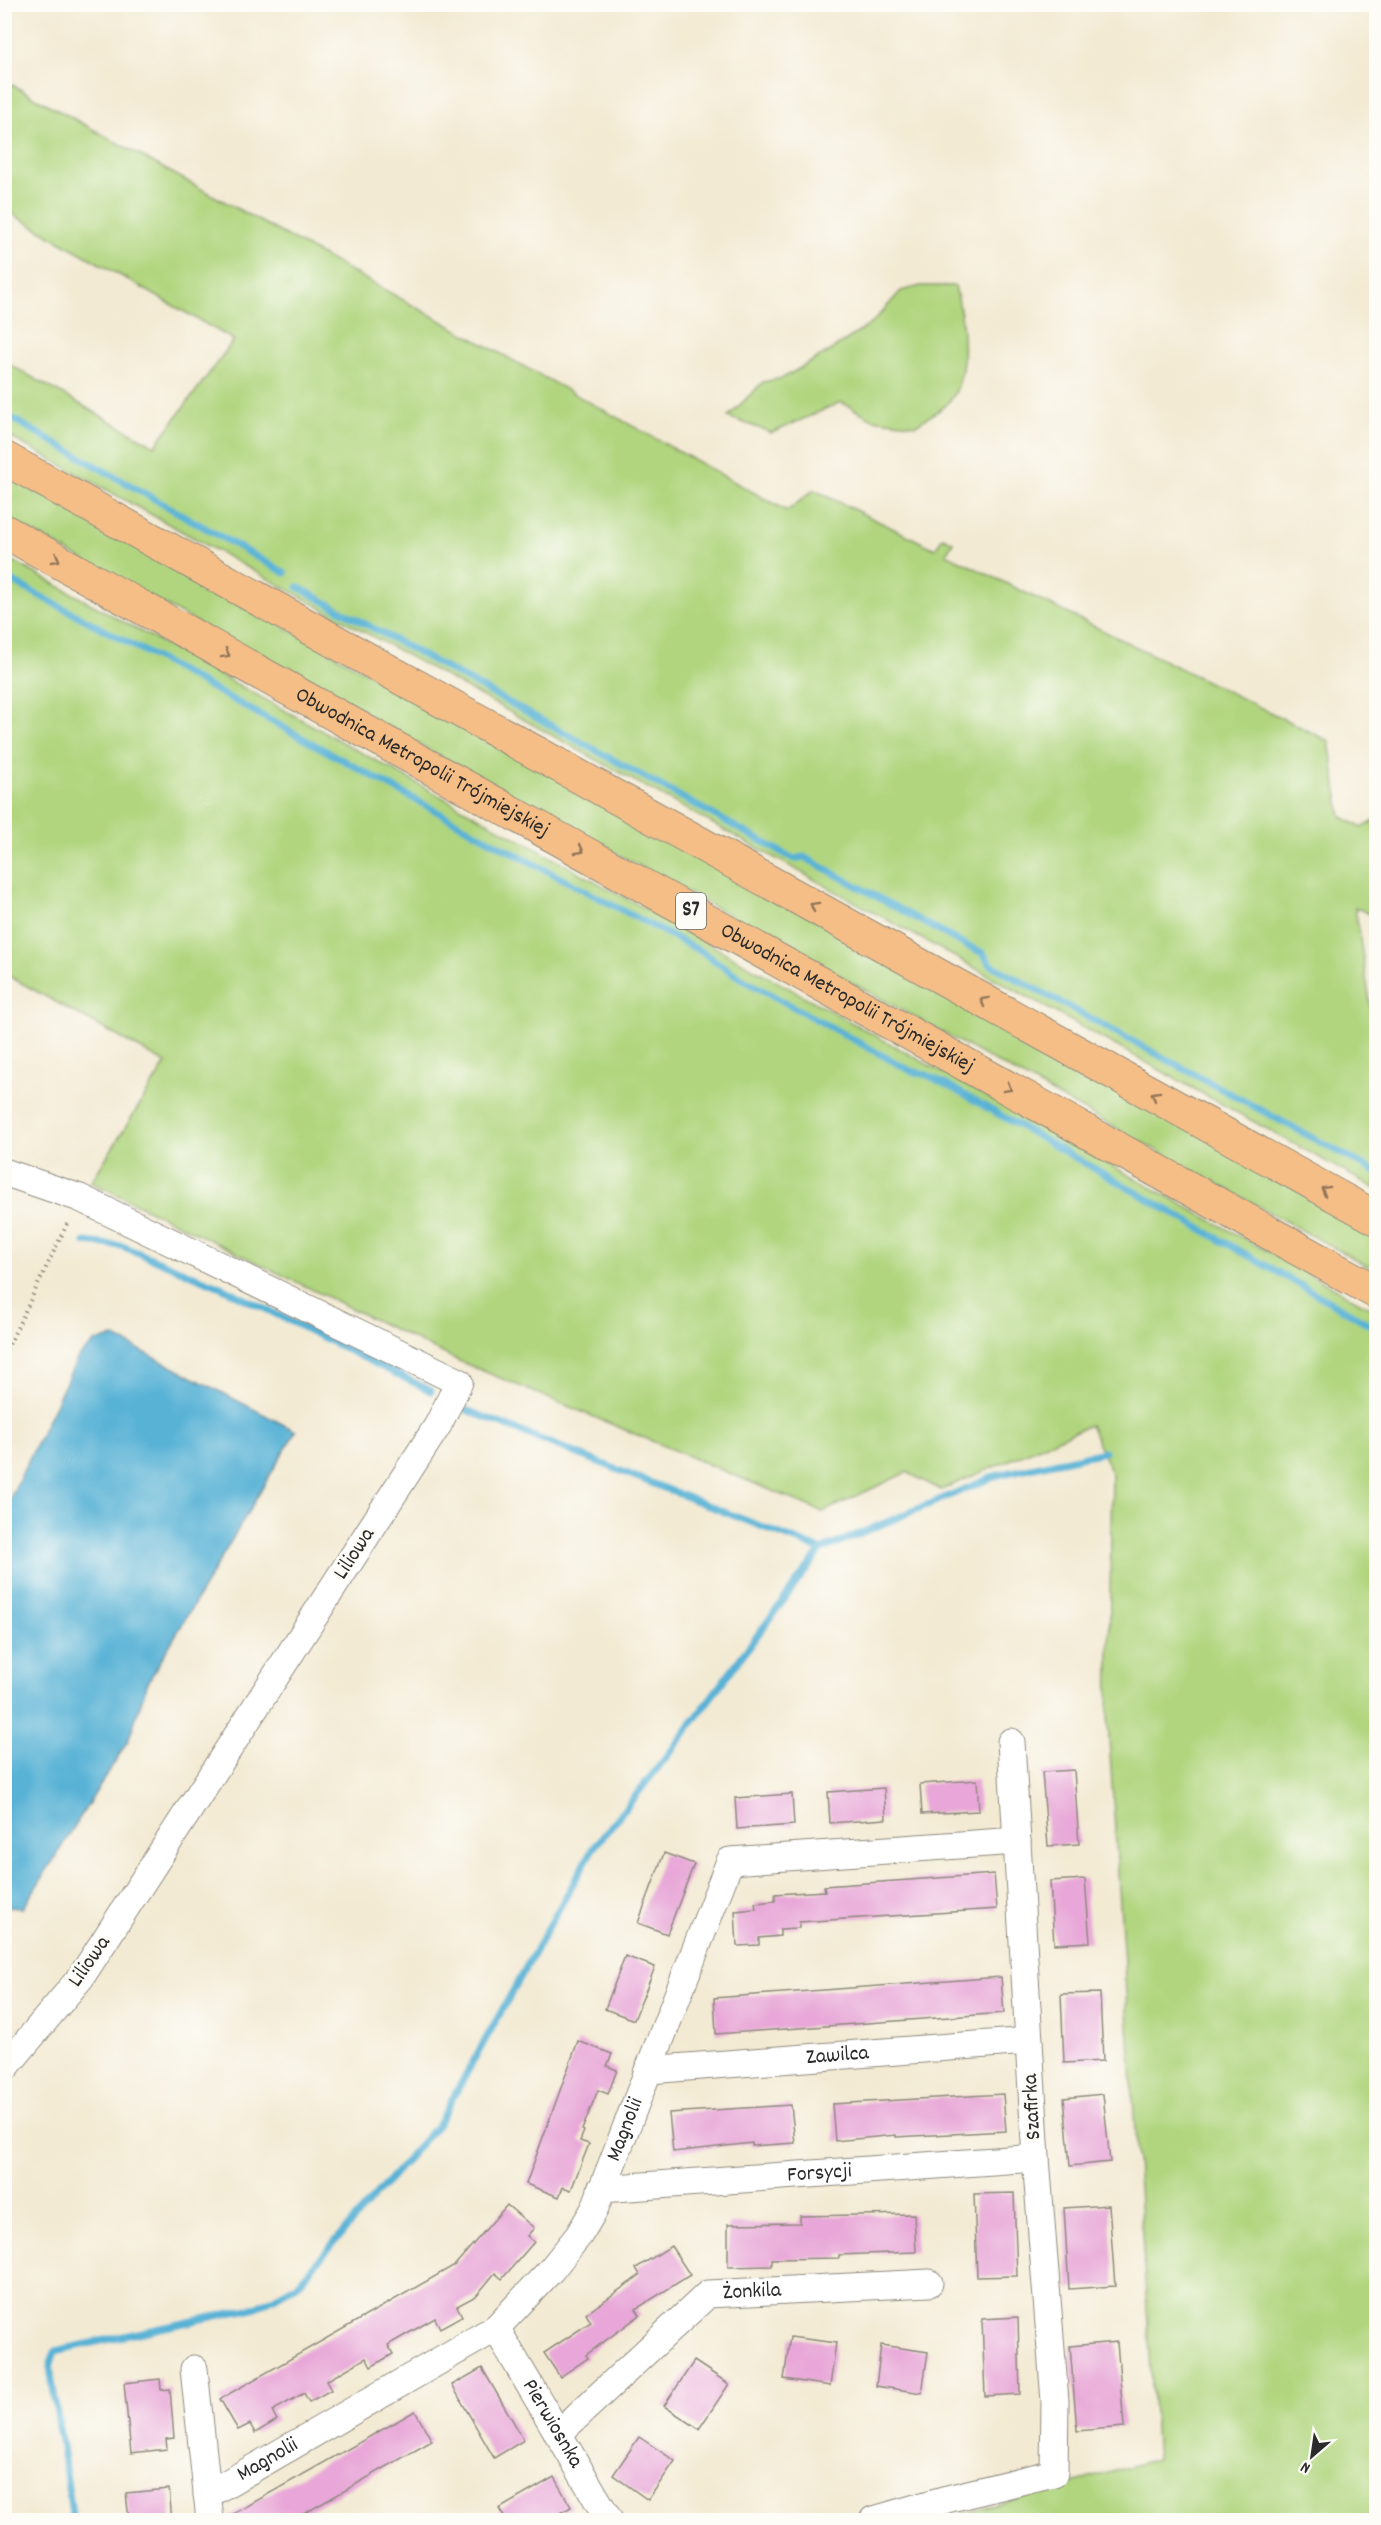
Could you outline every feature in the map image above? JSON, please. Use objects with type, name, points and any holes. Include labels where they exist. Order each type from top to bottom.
[{"type":"highway","points":[[4,458],[1377,1218]]},
{"type":"highway","name":"Obwodnica Metropolii Trójmiejskiej","points":[[4,531],[1377,1292]]},
{"type":"street","name":"Liliowa","points":[[4,1172],[80,1198],[459,1382],[438,1425],[81,1977],[4,2068]]},
{"type":"street","name":"Szafirka","points":[[874,2520],[1054,2473],[1055,2401],[1036,2158],[1011,1742]]},
{"type":"street","name":"Magnolii","points":[[194,2369],[208,2508],[496,2328],[551,2270],[579,2235],[594,2210],[730,1861],[1017,1842]]},
{"type":"street","name":"Zawilca","points":[[648,2070],[1029,2041]]},
{"type":"street","name":"Forsycji","points":[[601,2189],[1036,2158]]},
{"type":"street","name":"Żonkila","points":[[558,2434],[708,2294],[928,2283]]},
{"type":"street","name":"Pierwiosnka","points":[[496,2328],[607,2520]]},
{"type":"path","points":[[4,1355],[80,1198]]},
{"type":"green space","points":[[5,81],[787,511],[814,490],[935,549],[943,537],[953,542],[946,554],[1329,741],[1341,816],[1362,828],[1376,820],[1376,917],[1355,907],[1376,1041],[1376,1189],[5,434],[5,362],[155,446],[234,340],[5,210]]},
{"type":"green space","points":[[921,286],[955,286],[963,330],[963,364],[960,379],[955,393],[947,404],[936,412],[916,425],[873,419],[841,402],[772,433],[728,417],[763,382],[783,378],[828,352],[871,324],[901,291]]},
{"type":"green space","points":[[4,473],[1376,1228],[1376,1271],[5,517]]},
{"type":"green space","points":[[4,556],[1376,1311],[1376,2520],[943,2520],[1157,2459],[1108,1723],[1112,1475],[1090,1425],[941,1490],[907,1472],[823,1512],[459,1361],[91,1182],[166,1063],[5,974]]},
{"type":"water","points":[[115,1337],[296,1431],[148,1682],[128,1741],[23,1908],[5,1907],[5,1509],[78,1357],[96,1341]]},
{"type":"building","points":[[1074,1770],[1079,1844],[1048,1846],[1042,1772]]},
{"type":"building","points":[[977,1780],[979,1811],[922,1814],[920,1784]]},
{"type":"building","points":[[884,1788],[886,1819],[830,1823],[828,1792]]},
{"type":"building","points":[[792,1794],[794,1825],[737,1829],[735,1798]]},
{"type":"building","points":[[664,1853],[694,1864],[667,1934],[638,1923]]},
{"type":"building","points":[[994,1874],[997,1909],[799,1922],[799,1928],[780,1929],[780,1936],[759,1938],[759,1945],[737,1946],[735,1911],[756,1909],[755,1903],[775,1901],[775,1894],[825,1891],[824,1886]]},
{"type":"building","points":[[1085,1879],[1090,1942],[1054,1944],[1050,1881]]},
{"type":"building","points":[[625,1956],[655,1967],[634,2020],[605,2009]]},
{"type":"building","points":[[1001,1977],[1004,2013],[716,2034],[714,1998]]},
{"type":"building","points":[[1100,1993],[1103,2061],[1064,2063],[1061,1994]]},
{"type":"building","points":[[578,2041],[612,2054],[607,2066],[617,2070],[608,2094],[598,2090],[580,2141],[589,2144],[571,2190],[563,2187],[559,2197],[526,2184]]},
{"type":"building","points":[[1003,2094],[1006,2131],[896,2137],[896,2135],[835,2141],[832,2104]]},
{"type":"building","points":[[1103,2094],[1110,2162],[1070,2166],[1064,2098]]},
{"type":"building","points":[[791,2105],[795,2143],[752,2146],[752,2143],[673,2152],[669,2113]]},
{"type":"building","points":[[1014,2193],[1017,2276],[977,2277],[974,2194]]},
{"type":"building","points":[[507,2205],[534,2228],[527,2236],[534,2242],[502,2279],[495,2273],[476,2296],[457,2306],[462,2316],[440,2328],[435,2318],[388,2345],[393,2354],[371,2367],[366,2358],[326,2381],[331,2390],[309,2402],[304,2393],[272,2411],[277,2420],[255,2433],[250,2424],[238,2430],[220,2399],[455,2265]]},
{"type":"building","points":[[1109,2205],[1115,2286],[1069,2289],[1064,2208]]},
{"type":"building","points":[[914,2214],[916,2252],[839,2255],[839,2258],[772,2259],[772,2266],[728,2267],[728,2224],[800,2223],[800,2216]]},
{"type":"building","points":[[671,2246],[690,2275],[636,2309],[640,2315],[586,2355],[588,2358],[560,2377],[544,2353],[591,2322],[586,2314],[640,2275],[636,2268]]},
{"type":"building","points":[[1018,2317],[1020,2394],[985,2396],[982,2319]]},
{"type":"building","points":[[790,2337],[836,2343],[830,2386],[784,2379]]},
{"type":"building","points":[[1117,2342],[1124,2427],[1077,2431],[1070,2346]]},
{"type":"building","points":[[881,2345],[928,2352],[922,2393],[876,2386]]},
{"type":"building","points":[[694,2361],[729,2384],[699,2429],[664,2406]]},
{"type":"building","points":[[482,2368],[524,2440],[494,2458],[452,2385]]},
{"type":"building","points":[[160,2379],[161,2390],[170,2389],[174,2438],[166,2439],[167,2449],[131,2453],[124,2383]]},
{"type":"building","points":[[415,2411],[432,2441],[293,2520],[225,2520],[226,2518]]},
{"type":"building","points":[[639,2437],[675,2461],[648,2500],[613,2475]]},
{"type":"building","points":[[554,2477],[571,2507],[549,2520],[506,2520],[499,2509]]},
{"type":"building","points":[[169,2489],[172,2520],[129,2520],[126,2493]]},
{"type":"waterway","points":[[4,414],[285,573]]},
{"type":"waterway","points":[[4,577],[496,844],[702,952],[742,979],[911,1071],[927,1075],[954,1089],[1376,1328]]},
{"type":"waterway","points":[[298,587],[794,859],[804,857],[983,953],[990,964],[1013,977],[1376,1172]]},
{"type":"waterway","points":[[85,1242],[122,1246],[223,1288],[431,1391]]},
{"type":"waterway","points":[[466,1410],[821,1550],[998,1475],[1104,1452]]},
{"type":"waterway","points":[[73,2520],[50,2367],[55,2351],[258,2307],[297,2285],[438,2124],[592,1850],[668,1755],[821,1550]]}]
